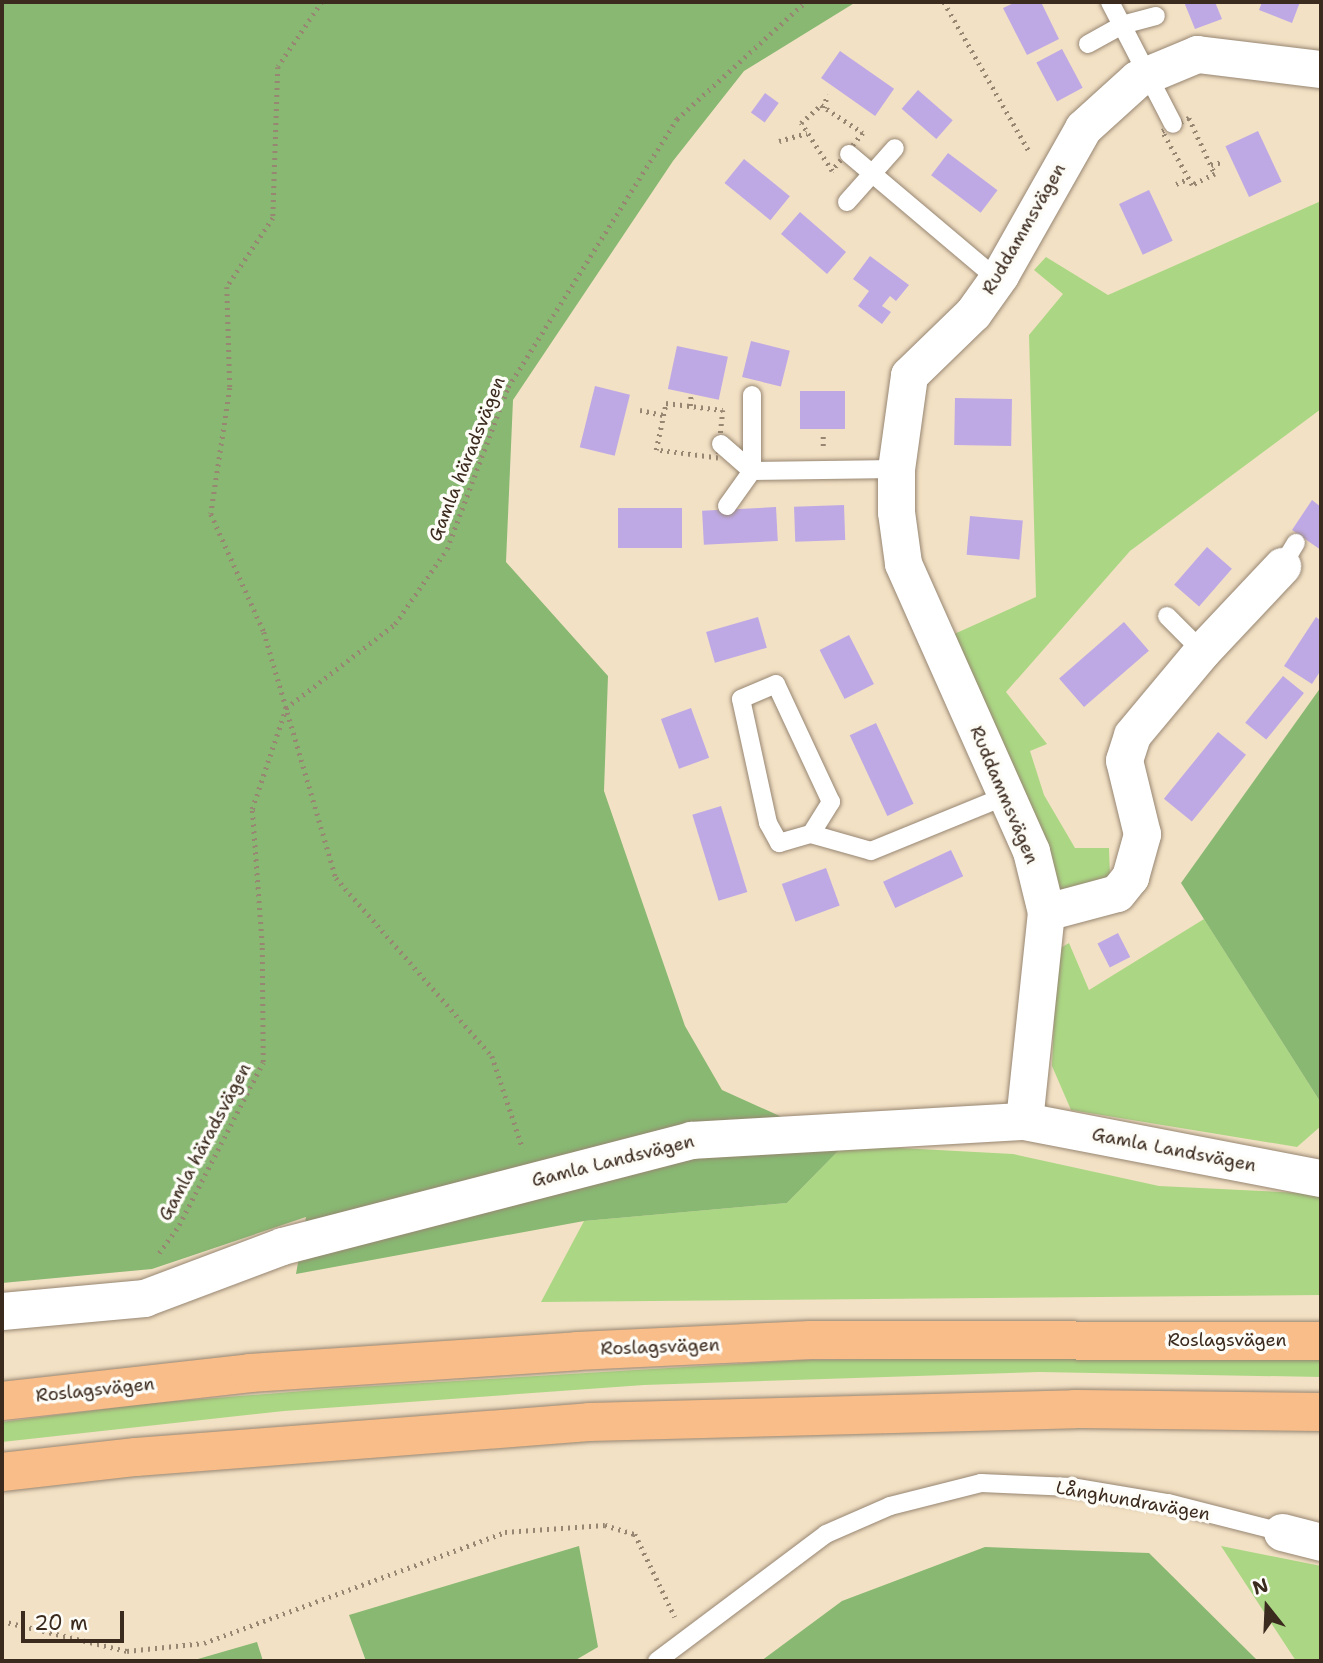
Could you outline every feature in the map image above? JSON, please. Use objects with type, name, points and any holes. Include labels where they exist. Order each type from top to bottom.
[{"type":"main road","name":"Roslagsvägen","points":[[2,1401],[250,1373],[577,1351],[811,1340],[1321,1341]]},
{"type":"main road","points":[[2,1472],[150,1455],[589,1422],[1075,1409],[1321,1412]]},
{"type":"street","name":"Ruddammsvägen","points":[[1024,1121],[1046,912],[1031,851],[903,562],[896,512],[896,469],[909,375],[973,313],[997,279],[1083,128],[1149,75],[1197,54],[1320,65]]},
{"type":"street","points":[[1046,912],[1118,893],[1130,877],[1142,834],[1124,760],[1132,735],[1202,651],[1289,554]]},
{"type":"street","name":"Gamla Landsvägen","points":[[2,1311],[144,1298],[282,1246],[691,1140],[1024,1121],[1321,1178]]},
{"type":"street","name":"Långhundravägen","points":[[1282,1532],[1321,1542]]},
{"type":"lane","points":[[1110,2],[1173,124]]},
{"type":"lane","points":[[1088,44],[1122,25],[1156,16]]},
{"type":"lane","points":[[847,202],[895,148]]},
{"type":"lane","points":[[849,155],[997,279]]},
{"type":"lane","points":[[727,506],[752,471],[752,396]]},
{"type":"lane","points":[[720,451],[752,471],[896,469]]},
{"type":"lane","points":[[1167,616],[1202,651]]},
{"type":"lane","points":[[811,834],[831,802],[776,684],[741,698],[768,823],[779,842],[811,834],[871,851],[1006,796]]},
{"type":"lane","name":"Långhundravägen","points":[[657,1661],[826,1534],[890,1506],[981,1483],[1083,1489],[1168,1503],[1282,1532]]},
{"type":"path","points":[[322,2],[278,67],[273,218],[227,287],[230,388],[211,514],[264,632],[335,878],[492,1056],[534,1180]]},
{"type":"path","name":"Gamla häradsvägen","points":[[144,1298],[137,1282],[179,1225],[263,1062],[262,945],[252,809],[286,708],[395,624],[447,549],[508,387],[677,118],[805,2]]},
{"type":"path","points":[[944,2],[1026,148],[1054,176]]},
{"type":"path","points":[[824,108],[827,94]]},
{"type":"path","points":[[1189,118],[1215,174],[1192,185],[1163,131],[1173,124],[1189,118]]},
{"type":"path","points":[[779,141],[807,132]]},
{"type":"path","points":[[1210,165],[1223,162]]},
{"type":"path","points":[[1176,184],[1188,179]]},
{"type":"path","points":[[690,406],[691,394]]},
{"type":"path","points":[[720,451],[656,450],[666,403],[723,410]]},
{"type":"path","points":[[640,410],[664,415]]},
{"type":"path","points":[[2,1621],[127,1651],[204,1643],[505,1532],[606,1525],[635,1534],[687,1640]]},
{"type":"green space","points":[[2,2],[856,2],[744,71],[673,161],[513,400],[506,562],[608,676],[604,791],[685,1026],[722,1090],[844,1145],[787,1203],[584,1221],[296,1274],[306,1217],[152,1269],[2,1283]]},
{"type":"green space","points":[[1321,201],[1321,409],[1130,551],[1006,692],[1047,744],[1030,751],[1044,795],[1075,848],[1109,848],[1110,876],[1055,900],[952,635],[1036,597],[1029,335],[1063,294],[1034,270],[1046,257],[1108,295]]},
{"type":"green space","points":[[1321,687],[1321,1103],[1181,883]]},
{"type":"green space","points":[[1204,919],[1321,1103],[1321,1126],[1297,1147],[1071,1110],[1052,1066],[1057,950],[1069,943],[1089,990]]},
{"type":"green space","points":[[844,1145],[1013,1154],[1159,1186],[1321,1194],[1321,1295],[541,1302],[584,1221],[787,1203]]},
{"type":"green space","points":[[1128,1357],[1321,1360],[1321,1377],[1039,1372],[644,1385],[284,1411],[2,1442],[2,1422],[152,1403],[341,1388],[802,1360]]},
{"type":"green space","points":[[579,1546],[598,1647],[574,1661],[366,1661],[349,1615]]},
{"type":"green space","points":[[1221,1546],[1321,1566],[1321,1661],[1296,1661]]},
{"type":"green space","points":[[985,1547],[1149,1553],[1258,1661],[761,1661],[842,1601]]},
{"type":"green space","points":[[257,1642],[263,1661],[191,1661]]},
{"type":"building","points":[[1016,2],[1041,2],[1059,39],[1027,55],[1003,8]]},
{"type":"building","points":[[1184,2],[1215,2],[1222,19],[1195,29]]},
{"type":"building","points":[[1262,2],[1300,2],[1292,23],[1259,10]]},
{"type":"building","points":[[1062,49],[1083,88],[1057,101],[1036,63]]},
{"type":"building","points":[[840,51],[894,89],[875,116],[821,78]]},
{"type":"building","points":[[918,90],[953,120],[936,139],[902,109]]},
{"type":"building","points":[[765,93],[779,103],[765,122],[751,112]]},
{"type":"building","points":[[1258,131],[1282,182],[1249,197],[1225,146]]},
{"type":"building","points":[[948,153],[998,190],[981,213],[931,175]]},
{"type":"building","points":[[744,159],[790,196],[770,220],[724,183]]},
{"type":"building","points":[[1149,190],[1173,241],[1143,255],[1119,204]]},
{"type":"building","points":[[800,212],[846,252],[827,274],[781,234]]},
{"type":"building","points":[[870,256],[909,285],[896,301],[890,296],[882,306],[891,312],[882,324],[858,306],[869,291],[853,279]]},
{"type":"building","points":[[751,341],[790,351],[781,387],[742,377]]},
{"type":"building","points":[[677,346],[728,357],[719,400],[668,389]]},
{"type":"building","points":[[595,386],[630,395],[615,456],[580,447]]},
{"type":"building","points":[[800,391],[845,391],[845,429],[800,429]]},
{"type":"building","points":[[955,398],[1012,399],[1011,446],[954,445]]},
{"type":"building","points":[[1312,500],[1321,507],[1321,550],[1292,530]]},
{"type":"building","points":[[844,505],[845,540],[795,542],[794,507]]},
{"type":"building","points":[[776,507],[778,541],[704,545],[702,511]]},
{"type":"building","points":[[618,508],[682,508],[682,548],[618,548]]},
{"type":"building","points":[[970,516],[1023,521],[1019,559],[967,555]]},
{"type":"building","points":[[1207,547],[1232,569],[1199,606],[1174,585]]},
{"type":"building","points":[[758,617],[767,648],[715,663],[706,632]]},
{"type":"building","points":[[1316,617],[1321,621],[1321,670],[1312,684],[1284,666]]},
{"type":"building","points":[[1124,622],[1149,651],[1084,707],[1059,678]]},
{"type":"building","points":[[849,635],[874,684],[845,699],[820,650]]},
{"type":"building","points":[[1283,676],[1304,693],[1266,740],[1245,723]]},
{"type":"building","points":[[691,708],[709,758],[679,769],[661,719]]},
{"type":"building","points":[[876,723],[914,804],[887,816],[850,735]]},
{"type":"building","points":[[1218,732],[1246,755],[1192,821],[1164,799]]},
{"type":"building","points":[[721,806],[747,892],[719,901],[692,815]]},
{"type":"building","points":[[951,850],[963,876],[895,908],[883,882]]},
{"type":"building","points":[[826,868],[840,906],[796,922],[782,884]]},
{"type":"building","points":[[1118,933],[1130,957],[1110,967],[1098,943]]}]
